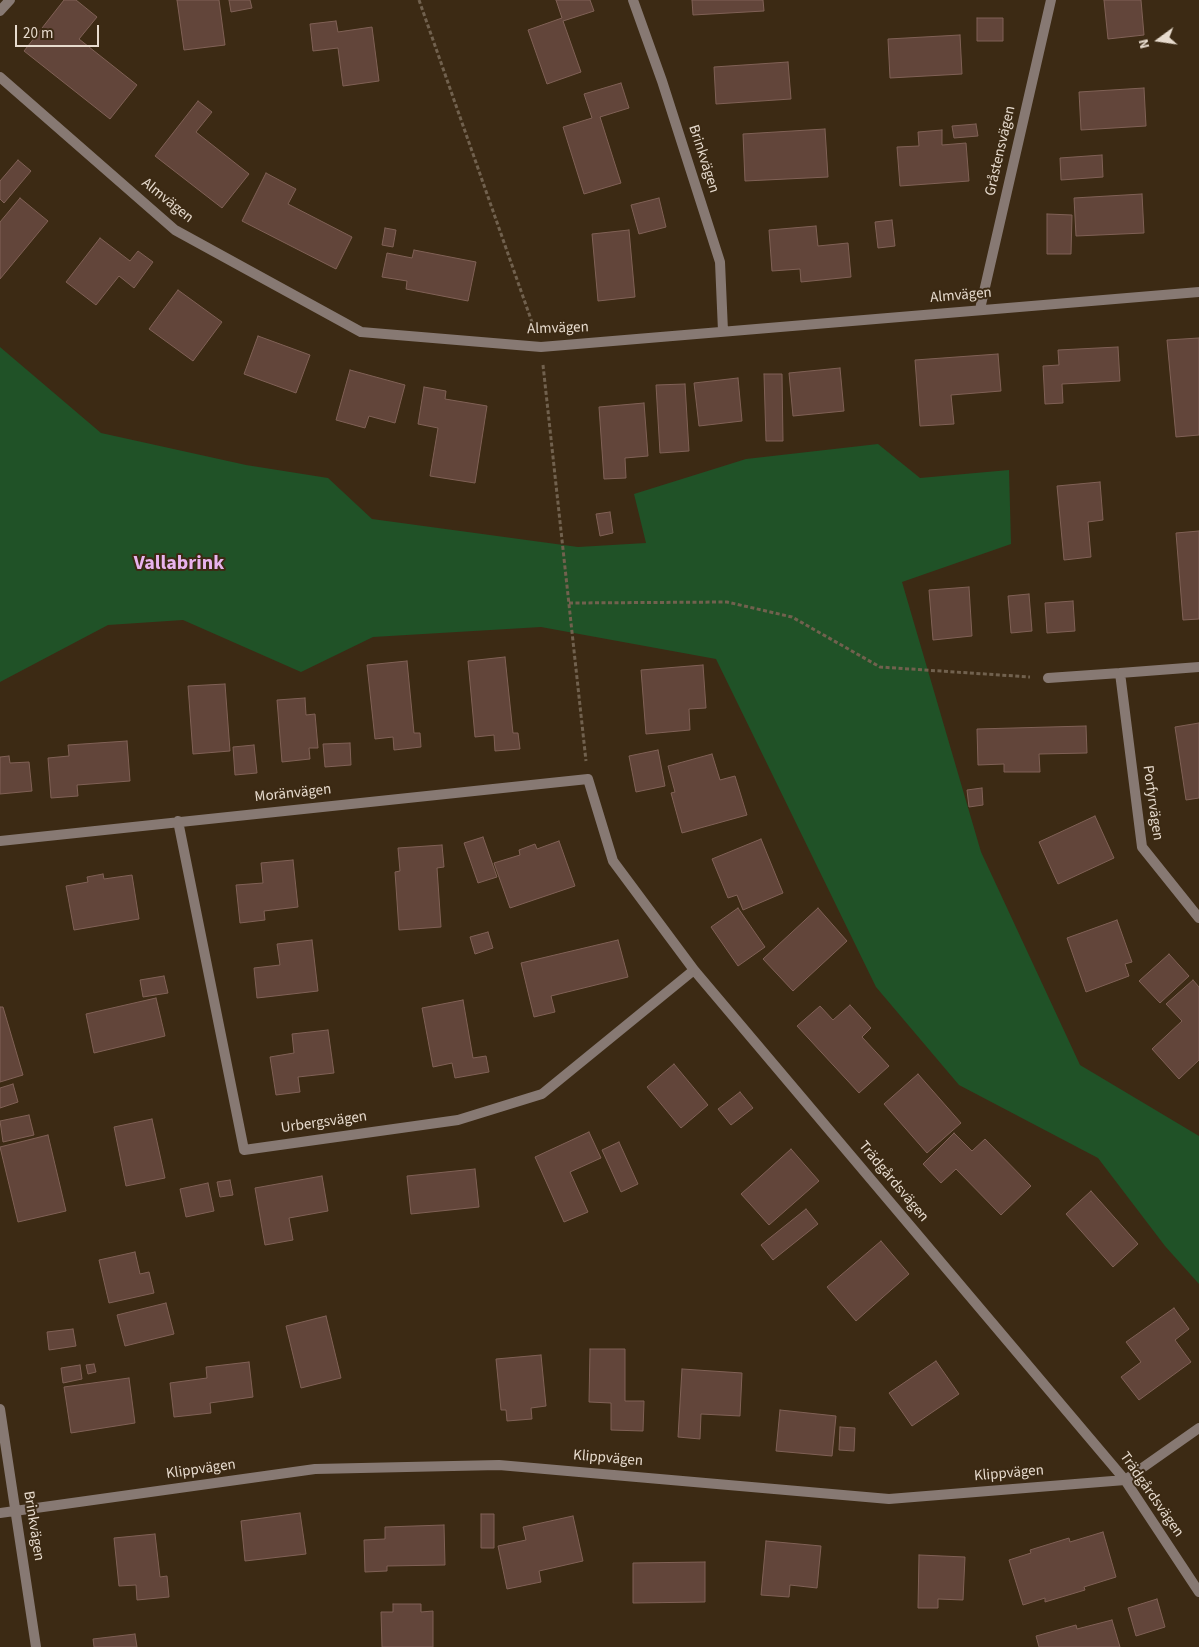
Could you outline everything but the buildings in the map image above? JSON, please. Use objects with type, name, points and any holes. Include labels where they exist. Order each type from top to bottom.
[{"type":"street","points":[[0,11],[10,0]]},
{"type":"street","name":"Brinkvägen","points":[[633,0],[662,81],[720,262],[723,331]]},
{"type":"street","name":"Gråstensvägen","points":[[980,309],[1051,0]]},
{"type":"street","name":"Almvägen","points":[[0,77],[175,230],[361,332],[541,347],[1199,292]]},
{"type":"street","points":[[1048,678],[1199,668]]},
{"type":"street","name":"Porfyrvägen","points":[[1120,673],[1142,848],[1199,918]]},
{"type":"street","name":"Moränvägen","points":[[0,841],[588,779]]},
{"type":"street","name":"Trädgårdsvägen","points":[[588,779],[613,861],[694,970],[1125,1480],[1199,1592]]},
{"type":"street","name":"Urbergsvägen","points":[[178,821],[244,1150],[458,1120],[542,1094],[694,970]]},
{"type":"street","name":"Brinkvägen","points":[[0,1409],[36,1647]]},
{"type":"street","points":[[1125,1480],[1199,1428]]},
{"type":"street","name":"Klippvägen","points":[[0,1513],[315,1469],[499,1465],[889,1499],[1125,1480]]},
{"type":"path","points":[[420,0],[541,347],[588,779]]},
{"type":"path","points":[[569,603],[728,602],[792,617],[880,667],[1048,678]]},
{"type":"green space","points":[[0,347],[101,433],[246,465],[328,478],[372,519],[578,547],[646,543],[634,494],[746,459],[878,444],[920,478],[1009,470],[1011,544],[902,582],[981,852],[1080,1065],[1199,1136],[1199,1284],[1165,1246],[1098,1158],[959,1085],[876,987],[716,659],[541,627],[373,637],[301,672],[183,620],[108,625],[0,682]]},
{"type":"district","name":"Vallabrink","points":[[179,565]]}]
